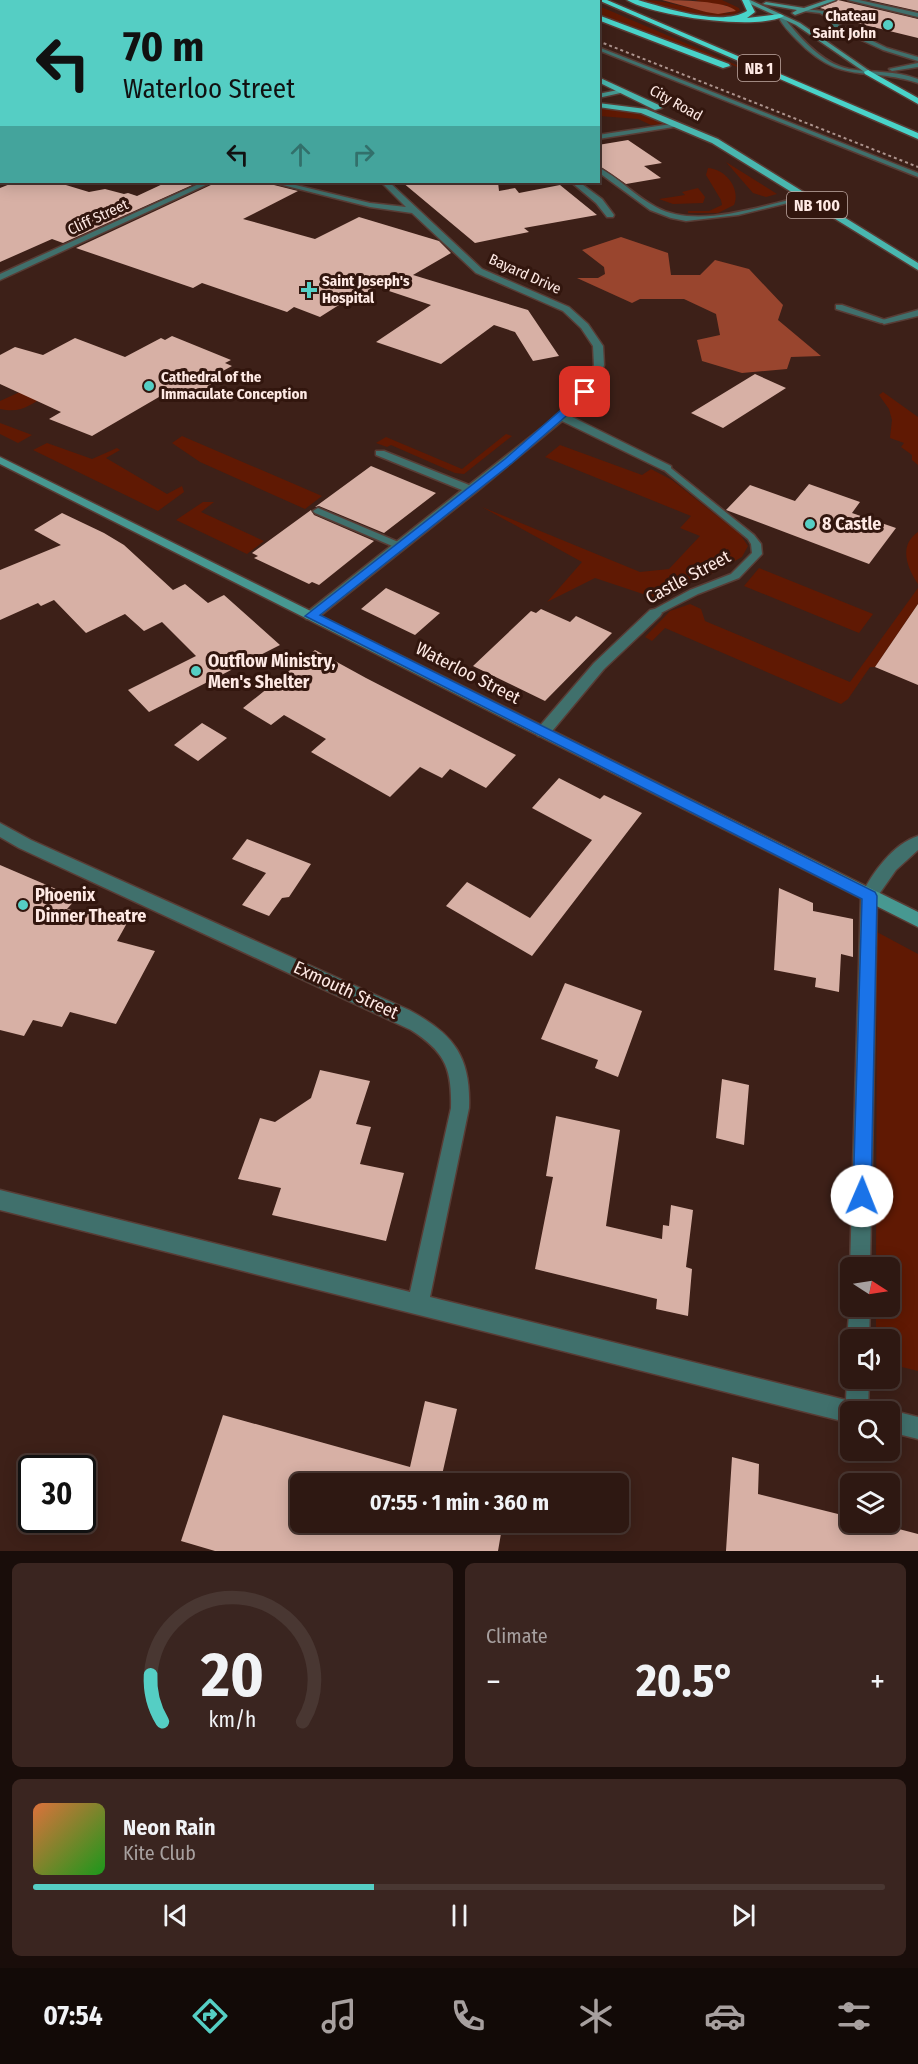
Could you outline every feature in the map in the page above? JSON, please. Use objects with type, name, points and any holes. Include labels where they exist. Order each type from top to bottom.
[{"type":"highway","name":"NB 1","points":[[601,0],[918,137]]},
{"type":"highway","name":"NB 1","points":[[620,0],[878,108]]},
{"type":"highway","points":[[630,0],[692,17],[724,20],[766,19],[780,16]]},
{"type":"highway","points":[[724,20],[748,14],[750,7],[746,0]]},
{"type":"highway","points":[[600,18],[739,70]]},
{"type":"highway","points":[[868,72],[918,101]]},
{"type":"highway","points":[[750,75],[918,137]]},
{"type":"main road","name":"NB 100","points":[[600,81],[623,91]]},
{"type":"main road","name":"City Road","points":[[623,91],[715,141]]},
{"type":"main road","points":[[600,105],[632,108],[715,141]]},
{"type":"main road","name":"NB 100","points":[[715,141],[917,266]]},
{"type":"street","points":[[746,0],[805,10]]},
{"type":"street","points":[[746,0],[798,24],[868,72]]},
{"type":"street","points":[[780,16],[833,0]]},
{"type":"street","points":[[851,0],[918,15]]},
{"type":"street","points":[[780,16],[832,67],[868,72],[918,65]]},
{"type":"street","points":[[887,71],[903,74],[918,81]]},
{"type":"street","points":[[600,96],[623,91]]},
{"type":"street","name":"Cliff Street","points":[[0,277],[206,183]]},
{"type":"street","points":[[279,183],[370,205],[415,211]]},
{"type":"street","name":"Bayard Drive","points":[[311,616],[548,428],[577,402],[593,382],[599,365],[598,346],[585,326],[558,305],[479,271],[386,183]]},
{"type":"street","points":[[576,183],[599,201],[610,215]]},
{"type":"street","points":[[884,321],[918,313]]},
{"type":"street","name":"Castle Street","points":[[561,416],[668,468]]},
{"type":"street","points":[[380,453],[472,490]]},
{"type":"street","name":"Waterloo Street","points":[[0,460],[918,920]]},
{"type":"street","name":"Castle Street","points":[[543,732],[599,666],[655,613]]},
{"type":"street","name":"Exmouth Street","points":[[0,829],[25,844],[403,1016],[427,1029],[448,1048],[454,1057],[460,1075],[460,1108],[418,1304]]},
{"type":"street","points":[[860,1257],[869,896],[888,867],[908,847],[918,842]]},
{"type":"street","points":[[0,1200],[840,1410]]},
{"type":"street","points":[[900,1424],[918,1428]]},
{"type":"lane","points":[[805,10],[821,12],[830,19],[833,25],[882,48],[918,59]]},
{"type":"lane","points":[[600,49],[918,175]]},
{"type":"lane","points":[[600,137],[678,125]]},
{"type":"lane","points":[[600,170],[644,202],[678,218],[703,218],[806,198]]},
{"type":"lane","points":[[838,307],[884,321]]},
{"type":"lane","name":"Castle Street","points":[[655,613],[694,592],[735,576],[757,554],[756,544],[744,531],[668,468]]},
{"type":"lane","points":[[318,511],[400,546]]},
{"type":"shaded area","points":[[643,0],[665,2],[708,12],[730,13],[726,5],[711,5],[695,0],[722,0],[739,8],[740,11],[732,15],[707,16]]},
{"type":"shaded area","points":[[662,0],[713,3],[736,11],[718,14]]},
{"type":"shaded area","points":[[600,6],[767,78],[600,15]]},
{"type":"shaded area","points":[[600,108],[633,112],[665,124],[651,125],[638,119],[600,116]]},
{"type":"shaded area","points":[[726,162],[777,194],[766,197],[753,193]]},
{"type":"shaded area","points":[[708,168],[720,172],[730,180],[735,192],[734,205],[718,213],[688,213],[688,211],[709,211],[722,205],[706,175]]},
{"type":"shaded area","points":[[698,188],[705,197],[703,203],[673,204],[659,199],[685,195],[682,192]]},
{"type":"shaded area","points":[[621,237],[668,253],[671,275],[700,275],[715,260],[749,269],[783,305],[778,320],[821,356],[791,357],[787,369],[742,373],[702,361],[697,340],[720,335],[716,314],[684,299],[640,299],[632,303],[577,278],[598,278],[605,274],[604,267],[582,250]]},
{"type":"shaded area","points":[[31,387],[50,393],[20,409],[0,409],[0,401]]},
{"type":"shaded area","points":[[883,392],[918,417],[918,465],[912,460],[912,455],[901,447],[904,443],[890,438],[892,420],[889,409],[879,395]]},
{"type":"shaded area","points":[[0,423],[32,435],[18,443],[0,434]]},
{"type":"shaded area","points":[[506,434],[512,436],[464,474],[455,473],[391,445],[387,447],[376,443],[386,437],[462,469]]},
{"type":"shaded area","points":[[182,436],[322,496],[305,509],[200,462],[172,443]]},
{"type":"shaded area","points":[[47,443],[92,459],[117,448],[120,450],[106,458],[167,494],[182,486],[184,492],[158,511],[33,450]]},
{"type":"shaded area","points":[[560,445],[642,475],[651,469],[672,480],[740,534],[748,546],[742,557],[711,574],[652,597],[595,578],[547,602],[582,562],[482,507],[640,572],[669,569],[700,536],[680,528],[691,516],[545,457]]},
{"type":"shaded area","points":[[203,502],[214,502],[201,512],[264,541],[247,554],[176,520]]},
{"type":"shaded area","points":[[918,532],[918,584],[910,570],[906,549],[912,537]]},
{"type":"shaded area","points":[[759,568],[873,614],[859,633],[744,586]]},
{"type":"shaded area","points":[[918,588],[918,604],[875,667],[870,667],[848,699],[841,704],[665,628],[652,641],[645,637],[670,611],[690,604],[701,609],[705,621],[850,682]]},
{"type":"shaded area","points":[[877,932],[918,954],[918,1371],[900,1366],[900,1329],[876,1329],[876,1317],[900,1317],[900,1257],[876,1257]]},
{"type":"building","points":[[838,0],[918,19],[918,38],[832,17],[820,8]]},
{"type":"building","points":[[869,0],[918,0],[918,11]]},
{"type":"building","points":[[628,140],[662,163],[644,166],[661,178],[626,184],[600,166],[600,145]]},
{"type":"building","points":[[12,183],[59,183],[89,192],[105,189],[137,196],[165,183],[197,183],[63,243],[52,239],[0,262],[0,188]]},
{"type":"building","points":[[270,183],[298,191],[243,219],[315,239],[359,217],[439,241],[451,253],[413,275],[528,310],[559,356],[533,361],[515,332],[494,325],[441,364],[376,342],[431,305],[377,287],[368,293],[361,291],[320,317],[294,307],[287,312],[202,283],[193,288],[76,248],[213,184]]},
{"type":"building","points":[[403,183],[498,183],[499,191],[515,188],[519,193],[560,185],[597,215],[524,228],[529,232],[475,243]]},
{"type":"building","name":"Cathedral of the Immaculate Conception","points":[[172,336],[231,360],[225,363],[232,366],[210,378],[211,388],[191,390],[169,402],[159,397],[92,436],[49,419],[61,412],[0,384],[0,355],[15,347],[43,355],[75,338],[125,357],[161,338],[165,340]]},
{"type":"building","points":[[755,374],[786,388],[723,428],[691,413]]},
{"type":"building","points":[[371,466],[436,493],[384,533],[319,506],[315,507]]},
{"type":"building","name":"8 Castle","points":[[809,484],[860,502],[852,513],[896,528],[869,564],[726,510],[750,485],[795,501]]},
{"type":"building","points":[[311,510],[314,515],[374,541],[319,585],[312,582],[309,584],[254,558],[258,556],[252,553]]},
{"type":"building","points":[[62,513],[124,545],[173,590],[185,584],[208,603],[224,595],[280,645],[149,712],[128,690],[196,656],[162,622],[144,631],[125,614],[86,633],[54,600],[41,606],[38,603],[0,620],[0,570],[61,545],[34,530]]},
{"type":"building","points":[[386,588],[440,613],[415,635],[361,609]]},
{"type":"building","points":[[918,604],[918,685],[875,667]]},
{"type":"building","points":[[541,609],[570,622],[576,616],[612,633],[545,701],[473,666],[531,611],[536,613]]},
{"type":"building","points":[[315,650],[516,755],[486,788],[450,769],[442,778],[420,767],[390,797],[311,752],[326,739],[284,715],[271,725],[243,708]]},
{"type":"building","points":[[202,723],[227,738],[198,761],[174,745]]},
{"type":"building","points":[[559,778],[600,799],[604,795],[642,813],[532,956],[446,906],[467,882],[530,918],[592,840],[532,808]]},
{"type":"building","points":[[247,839],[311,864],[289,897],[282,898],[269,916],[242,905],[266,873],[232,859]]},
{"type":"building","points":[[0,865],[77,898],[67,909],[127,923],[117,941],[155,951],[116,1024],[70,1012],[62,1027],[33,1020],[24,1036],[0,1030]]},
{"type":"building","points":[[779,888],[813,903],[813,911],[853,919],[853,957],[841,954],[839,992],[815,987],[816,978],[774,970]]},
{"type":"building","points":[[565,983],[642,1011],[618,1077],[595,1068],[598,1060],[541,1039]]},
{"type":"building","points":[[320,1070],[370,1081],[356,1124],[371,1127],[360,1164],[404,1173],[386,1241],[272,1215],[281,1188],[238,1179],[260,1118],[275,1122],[311,1098]]},
{"type":"building","points":[[722,1079],[749,1085],[744,1145],[716,1138]]},
{"type":"building","points":[[556,1116],[620,1130],[606,1226],[662,1239],[663,1225],[669,1226],[671,1205],[693,1210],[686,1267],[692,1269],[688,1316],[656,1309],[657,1299],[535,1269],[553,1177],[546,1176]]},
{"type":"building","points":[[425,1401],[457,1409],[442,1473],[290,1473],[290,1533],[501,1533],[498,1551],[215,1551],[181,1541],[223,1415],[410,1467]]},
{"type":"building","points":[[732,1457],[759,1464],[758,1494],[840,1514],[840,1533],[900,1533],[900,1529],[918,1534],[918,1551],[726,1551]]},
{"type":"railway","points":[[600,42],[918,167]]},
{"type":"place","name":"Chateau Saint John","points":[[888,25]]},
{"type":"place","name":"Saint Joseph's Hospital","points":[[309,290]]},
{"type":"place","name":"Cathedral of the Immaculate Conception","points":[[149,386]]},
{"type":"place","name":"8 Castle","points":[[810,524]]},
{"type":"place","name":"Outflow Ministry, Men's Shelter","points":[[196,671]]},
{"type":"place","name":"Phoenix Dinner Theatre","points":[[23,905]]},
{"type":"route","points":[[585,392],[577,402],[508,461],[311,616],[869,896],[862,1196]]}]
